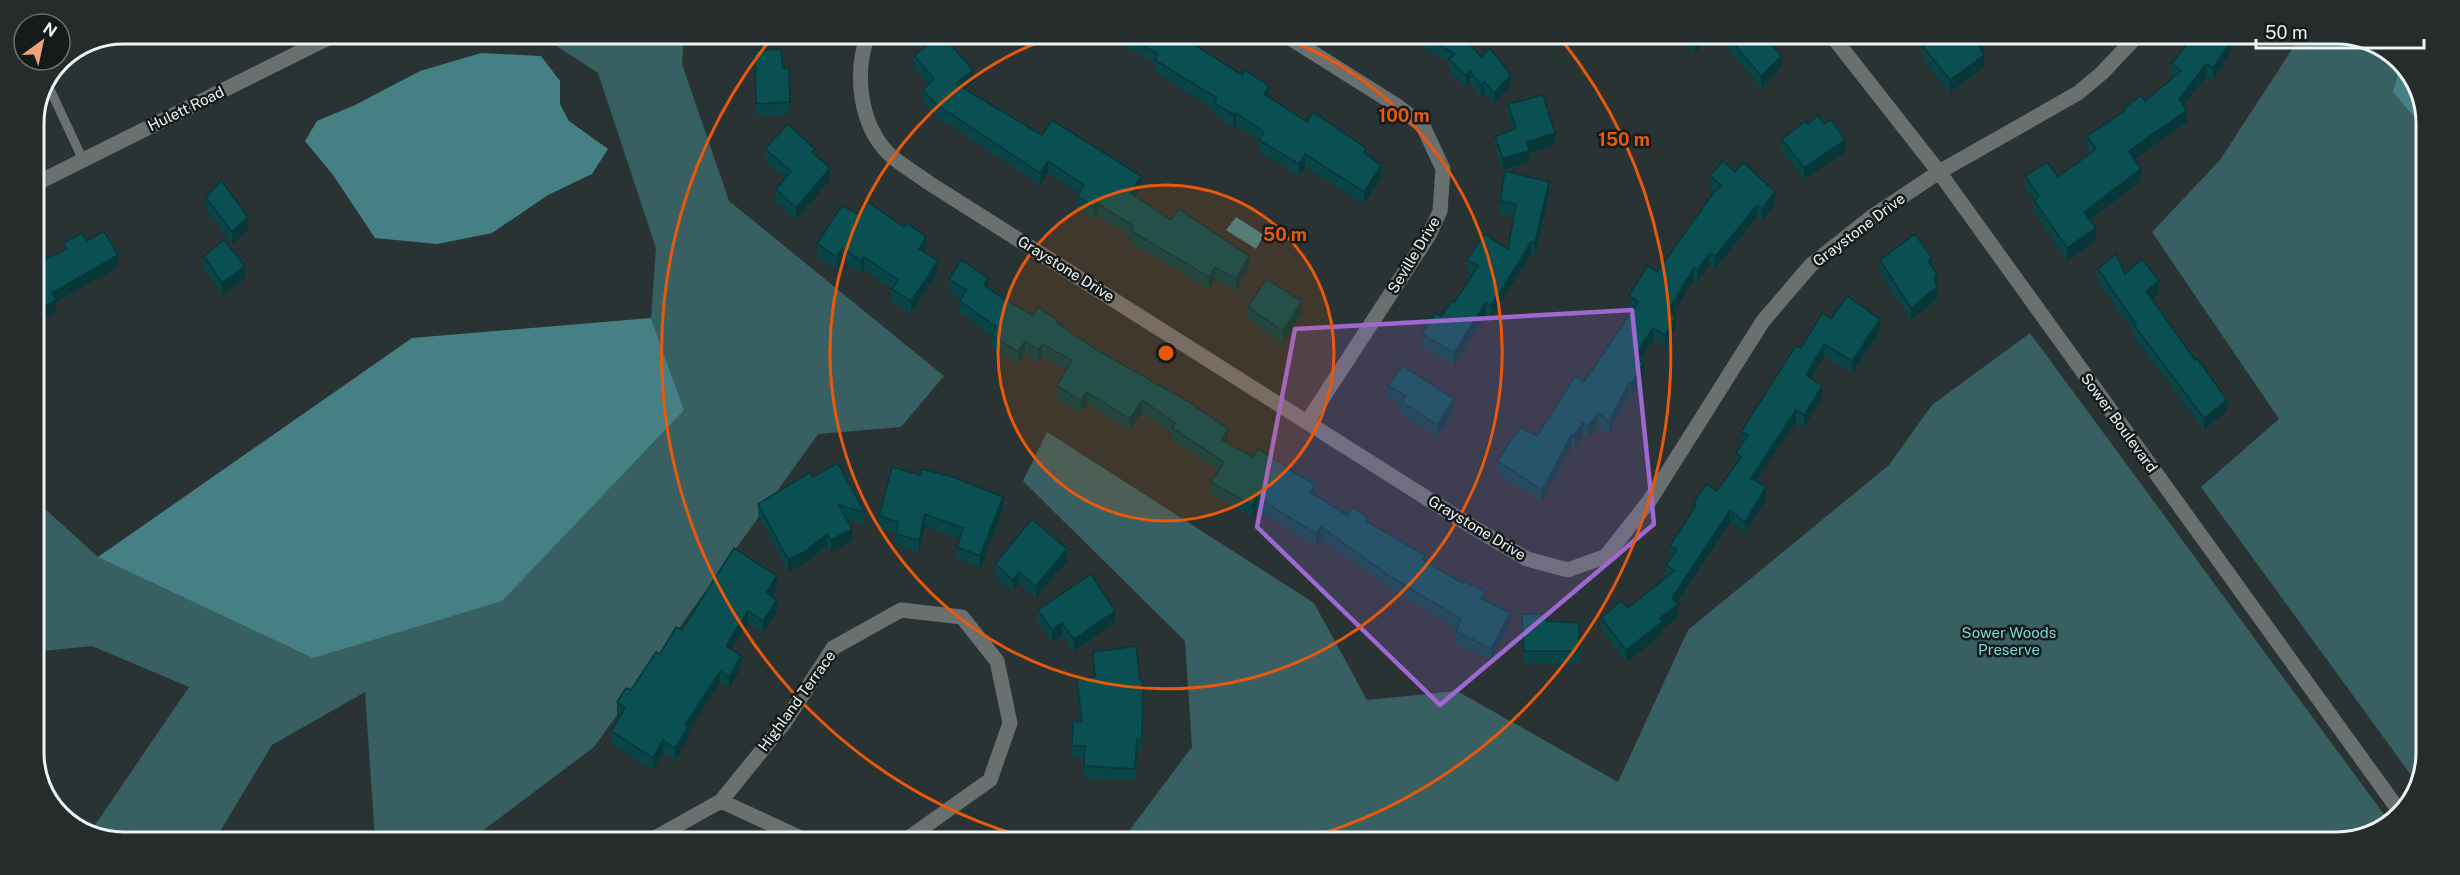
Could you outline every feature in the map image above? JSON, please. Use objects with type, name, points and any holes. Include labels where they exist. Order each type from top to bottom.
[{"type":"street","name":"Hulett Road","points":[[43,180],[318,43]]},
{"type":"street","name":"Graystone Drive","points":[[865,43],[859,64],[863,101],[872,133],[889,154],[929,183],[1527,559],[1568,570],[1606,556],[1650,500],[1763,321],[1811,265],[1873,216],[1939,172],[2078,93],[2102,73],[2130,43]]},
{"type":"street","name":"Seville Drive","points":[[1298,43],[1396,105],[1423,126],[1443,169],[1440,212],[1429,235],[1307,422]]},
{"type":"street","name":"Sower Boulevard","points":[[1838,43],[1939,172],[2395,805]]},
{"type":"street","name":"Highland Terrace","points":[[664,832],[721,801],[785,722],[833,648],[901,610],[962,617],[997,661],[1011,723],[990,780],[917,832]]},
{"type":"street","points":[[721,801],[788,832]]},
{"type":"lane","points":[[50,90],[83,160]]},
{"type":"highlighted area","points":[[1632,310],[1654,524],[1440,705],[1257,527],[1295,329]]},
{"type":"green space","points":[[552,43],[683,43],[682,64],[729,201],[944,376],[901,427],[818,434],[594,747],[481,832],[375,832],[365,692],[272,745],[220,832],[122,832],[94,826],[189,687],[92,646],[44,651],[44,508],[98,557],[684,410],[651,318],[656,248],[598,73]]},
{"type":"green space","points":[[2296,43],[2348,44],[2373,52],[2390,63],[2411,92],[2416,117],[2416,753],[2412,777],[2201,487],[2279,419],[2152,232],[2220,160]]},
{"type":"green space","name":"Sower Woods Preserve","points":[[2030,333],[2385,816],[2363,827],[2338,832],[1128,832],[1192,747],[1185,641],[1023,481],[1047,432],[1314,603],[1367,700],[1457,691],[1618,782],[1688,630],[1889,465],[1932,405]]},
{"type":"shaded area","points":[[481,53],[541,56],[560,81],[560,104],[569,121],[608,149],[592,174],[548,195],[492,233],[437,244],[375,238],[333,175],[305,141],[317,121],[355,105],[420,71]]},
{"type":"shaded area","points":[[2398,72],[2411,92],[2416,119],[2393,92]]},
{"type":"shaded area","points":[[1236,217],[1264,235],[1256,249],[1226,230]]},
{"type":"shaded area","points":[[651,318],[684,410],[502,601],[313,658],[98,557],[412,338]]},
{"type":"building","points":[[929,43],[949,43],[973,70],[956,84],[1042,135],[1052,120],[1141,176],[1130,193],[1171,220],[1179,209],[1249,256],[1236,279],[1215,267],[1209,277],[1131,231],[1133,226],[1097,203],[1094,207],[1077,196],[1084,185],[1048,161],[1040,173],[936,104],[923,90],[934,78],[914,56]]},
{"type":"building","points":[[1139,43],[1194,43],[1242,75],[1245,70],[1269,86],[1264,94],[1307,122],[1313,112],[1366,148],[1364,153],[1381,165],[1364,192],[1305,154],[1299,164],[1259,140],[1264,132],[1236,113],[1234,115],[1214,103],[1217,98],[1155,60],[1158,54]]},
{"type":"building","points":[[1436,43],[1469,43],[1481,57],[1490,48],[1511,75],[1494,93],[1484,82],[1481,85],[1470,71],[1466,76],[1449,59],[1455,54]]},
{"type":"building","points":[[1733,43],[1770,43],[1782,56],[1761,76]]},
{"type":"building","points":[[1928,43],[1978,43],[1984,55],[1950,80],[1923,47]]},
{"type":"building","points":[[2188,43],[2229,43],[2213,68],[2206,64],[2179,99],[2187,110],[2129,151],[2141,169],[2084,212],[2096,228],[2067,248],[2034,200],[2039,196],[2025,176],[2047,162],[2058,177],[2096,149],[2087,136],[2125,111],[2123,109],[2141,95],[2145,101],[2181,71],[2172,63]]},
{"type":"building","points":[[781,49],[783,69],[789,68],[790,102],[756,104],[755,50]]},
{"type":"building","points":[[1543,95],[1555,133],[1527,142],[1529,151],[1503,158],[1495,137],[1516,128],[1508,104]]},
{"type":"building","points":[[1818,115],[1824,124],[1831,119],[1845,140],[1804,168],[1782,139],[1806,121],[1808,124]]},
{"type":"building","points":[[788,124],[815,149],[812,152],[830,168],[796,208],[776,189],[791,171],[765,149]]},
{"type":"building","points":[[1723,161],[1735,172],[1743,162],[1775,192],[1762,209],[1757,205],[1715,257],[1710,253],[1697,270],[1694,268],[1668,311],[1676,317],[1665,335],[1653,328],[1634,357],[1644,363],[1631,385],[1629,383],[1609,421],[1598,413],[1588,426],[1583,423],[1574,436],[1572,434],[1542,490],[1497,461],[1520,427],[1537,436],[1575,376],[1584,382],[1638,302],[1629,295],[1648,265],[1657,272],[1714,192],[1721,186],[1710,175]]},
{"type":"building","points":[[1505,171],[1549,182],[1535,243],[1531,242],[1491,306],[1486,302],[1454,353],[1422,334],[1435,313],[1442,316],[1451,301],[1454,303],[1478,266],[1467,260],[1485,234],[1508,249],[1516,204],[1500,201]]},
{"type":"building","points":[[221,180],[248,217],[232,232],[206,198]]},
{"type":"building","points":[[868,202],[904,227],[907,223],[926,237],[919,249],[938,261],[911,301],[892,289],[898,280],[864,257],[861,261],[842,248],[837,257],[817,244],[842,205],[860,216]]},
{"type":"building","points":[[104,231],[118,255],[52,293],[56,300],[43,308],[43,260],[67,249],[63,243],[82,233],[87,241]]},
{"type":"building","points":[[1915,234],[1932,258],[1928,261],[1937,274],[1934,279],[1937,287],[1911,308],[1880,260]]},
{"type":"building","points":[[224,240],[245,266],[222,283],[204,256]]},
{"type":"building","points":[[2116,254],[2125,274],[2142,259],[2159,281],[2146,291],[2195,360],[2197,358],[2227,400],[2204,418],[2134,325],[2136,324],[2098,269]]},
{"type":"building","points":[[961,260],[988,278],[984,285],[995,293],[1033,316],[1038,307],[1097,350],[1189,402],[1228,429],[1222,440],[1253,457],[1258,449],[1315,485],[1310,492],[1347,515],[1352,507],[1368,517],[1366,521],[1425,555],[1423,560],[1462,583],[1464,581],[1485,591],[1481,598],[1510,613],[1491,649],[1456,631],[1461,619],[1391,577],[1321,527],[1316,534],[1257,497],[1252,506],[1211,482],[1224,462],[1172,428],[1175,423],[1142,400],[1130,419],[1087,392],[1081,401],[1057,386],[1072,360],[1042,344],[1038,350],[1025,341],[1018,352],[991,335],[996,327],[960,301],[966,290],[949,279]]},
{"type":"building","points":[[1266,279],[1302,301],[1283,331],[1248,307]]},
{"type":"building","points":[[1847,296],[1880,319],[1852,361],[1824,344],[1806,375],[1822,386],[1804,415],[1796,410],[1751,478],[1766,487],[1745,522],[1730,510],[1672,598],[1678,605],[1660,618],[1662,622],[1626,650],[1601,618],[1621,601],[1628,608],[1674,571],[1666,565],[1677,550],[1670,546],[1696,505],[1694,503],[1706,484],[1717,491],[1741,457],[1736,453],[1748,435],[1741,432],[1796,345],[1801,348],[1822,313],[1831,319]]},
{"type":"building","points":[[1402,365],[1454,399],[1437,425],[1402,402],[1406,396],[1388,386]]},
{"type":"building","points":[[838,463],[864,512],[839,505],[852,529],[831,540],[827,534],[804,552],[788,559],[758,504],[810,472],[813,477]]},
{"type":"building","points":[[892,467],[920,475],[922,469],[953,477],[1003,497],[980,556],[957,547],[963,528],[925,514],[919,540],[896,534],[898,522],[879,516]]},
{"type":"building","points":[[1032,519],[1067,549],[1036,586],[1019,572],[1013,580],[995,564]]},
{"type":"building","points":[[734,548],[777,576],[766,593],[777,600],[763,621],[748,611],[726,646],[741,656],[729,677],[720,671],[685,725],[688,727],[675,748],[663,740],[653,758],[611,731],[625,708],[617,702],[626,688],[631,690],[656,652],[660,654],[676,627],[682,630]]},
{"type":"building","points":[[1091,574],[1115,611],[1074,639],[1062,623],[1052,630],[1038,610]]},
{"type":"building","points":[[1522,614],[1547,614],[1546,621],[1579,623],[1579,651],[1524,651]]},
{"type":"building","points":[[1136,646],[1140,681],[1143,681],[1142,740],[1137,739],[1135,769],[1084,766],[1085,746],[1072,746],[1073,721],[1082,722],[1077,679],[1095,677],[1093,652]]}]
